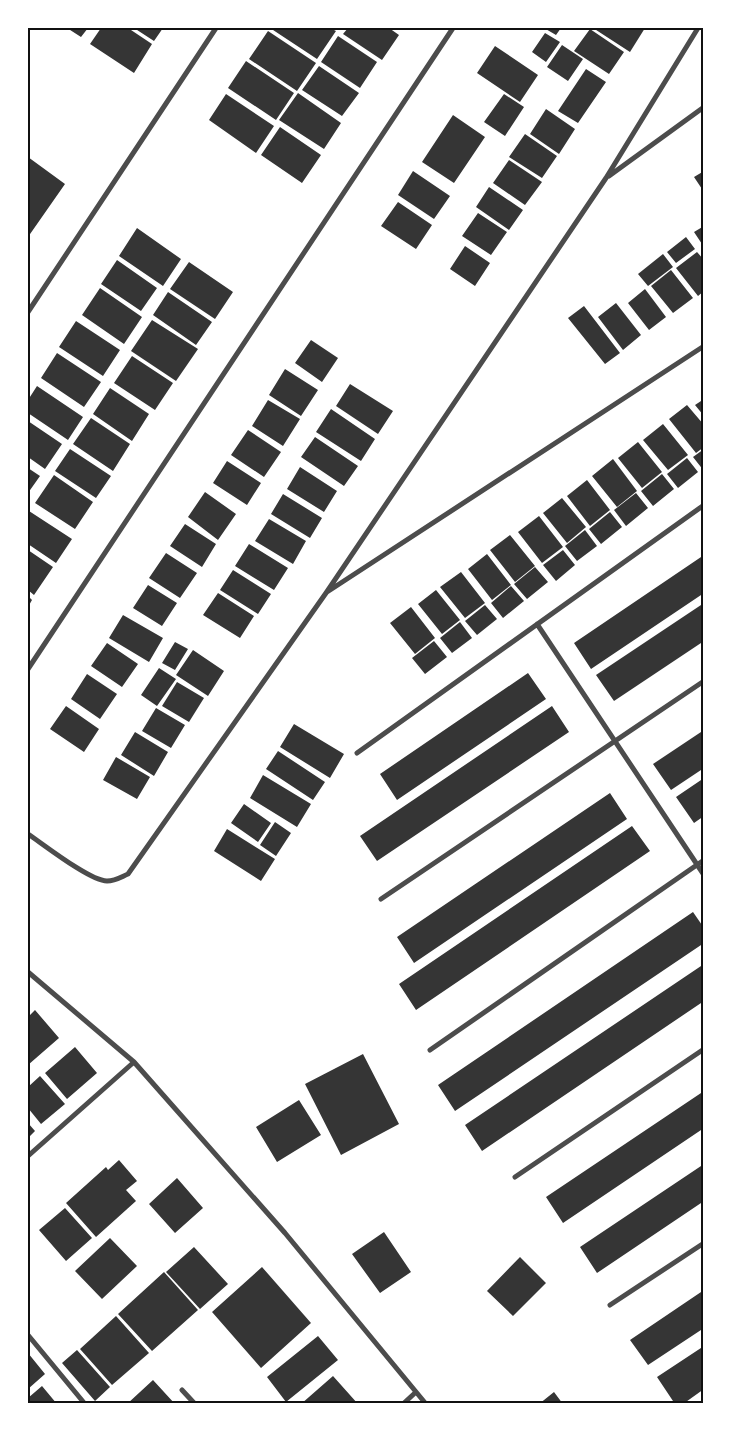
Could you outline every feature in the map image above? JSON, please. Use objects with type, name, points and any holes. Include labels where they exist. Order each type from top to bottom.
[{"type":"street","points":[[28,312],[216,28]]},
{"type":"street","points":[[28,669],[453,28]]},
{"type":"street","points":[[28,834],[88,875],[105,881],[115,880],[128,874],[326,593],[606,178],[698,28]]},
{"type":"street","points":[[606,178],[704,107]]},
{"type":"street","points":[[326,593],[704,346]]},
{"type":"street","points":[[357,753],[704,505]]},
{"type":"street","points":[[537,624],[704,875]]},
{"type":"street","points":[[381,899],[704,681]]},
{"type":"street","points":[[430,1050],[704,860]]},
{"type":"street","points":[[28,972],[134,1062],[285,1233],[426,1404]]},
{"type":"street","points":[[515,1177],[704,1049]]},
{"type":"street","points":[[28,1156],[134,1062]]},
{"type":"street","points":[[610,1305],[704,1243]]},
{"type":"street","points":[[28,1335],[85,1404]]},
{"type":"street","points":[[182,1390],[195,1404]]},
{"type":"street","points":[[403,1404],[416,1392]]},
{"type":"building","points":[[67,28],[88,28],[81,37]]},
{"type":"building","points":[[101,28],[128,28],[152,44],[134,73],[90,44]]},
{"type":"building","points":[[134,28],[163,28],[154,41]]},
{"type":"building","points":[[270,28],[330,28],[336,31],[317,59]]},
{"type":"building","points":[[348,28],[389,28],[399,35],[382,60],[343,34]]},
{"type":"building","points":[[544,28],[561,28],[556,35]]},
{"type":"building","points":[[593,28],[645,28],[630,52]]},
{"type":"building","points":[[590,29],[624,52],[609,74],[574,51]]},
{"type":"building","points":[[268,31],[316,63],[297,91],[249,59]]},
{"type":"building","points":[[545,33],[560,42],[546,62],[532,52]]},
{"type":"building","points":[[338,36],[377,62],[360,88],[321,62]]},
{"type":"building","points":[[562,45],[583,59],[568,81],[547,67]]},
{"type":"building","points":[[495,46],[538,75],[520,102],[477,73]]},
{"type":"building","points":[[246,61],[294,93],[276,120],[228,88]]},
{"type":"building","points":[[319,66],[359,93],[342,116],[302,90]]},
{"type":"building","points":[[586,69],[606,82],[578,123],[558,111]]},
{"type":"building","points":[[298,93],[341,123],[324,149],[279,120]]},
{"type":"building","points":[[226,94],[274,126],[256,153],[209,120]]},
{"type":"building","points":[[504,94],[524,107],[505,136],[484,122]]},
{"type":"building","points":[[546,109],[575,129],[559,154],[530,134]]},
{"type":"building","points":[[453,115],[485,137],[454,183],[422,162]]},
{"type":"building","points":[[280,127],[321,155],[302,183],[261,155]]},
{"type":"building","points":[[525,134],[557,156],[542,178],[509,157]]},
{"type":"building","points":[[28,157],[65,184],[28,237]]},
{"type":"building","points":[[509,160],[542,182],[525,205],[493,183]]},
{"type":"building","points":[[413,171],[450,196],[434,219],[398,195]]},
{"type":"building","points":[[704,171],[704,192],[694,177]]},
{"type":"building","points":[[489,187],[523,210],[509,230],[476,207]]},
{"type":"building","points":[[398,202],[432,225],[416,249],[381,226]]},
{"type":"building","points":[[478,213],[507,232],[491,255],[462,236]]},
{"type":"building","points":[[704,226],[704,247],[694,232]]},
{"type":"building","points":[[137,228],[181,259],[163,286],[119,256]]},
{"type":"building","points":[[686,237],[695,249],[676,263],[667,252]]},
{"type":"building","points":[[465,246],[490,263],[475,286],[450,269]]},
{"type":"building","points":[[697,252],[704,260],[704,291],[698,296],[676,268]]},
{"type":"building","points":[[663,254],[673,267],[648,286],[638,274]]},
{"type":"building","points":[[117,260],[157,288],[141,311],[101,284]]},
{"type":"building","points":[[189,262],[233,292],[215,319],[170,289]]},
{"type":"building","points":[[671,270],[693,298],[673,313],[651,286]]},
{"type":"building","points":[[100,288],[142,317],[124,344],[82,315]]},
{"type":"building","points":[[645,289],[666,317],[649,330],[628,303]]},
{"type":"building","points":[[168,292],[212,322],[196,345],[153,315]]},
{"type":"building","points":[[616,303],[641,335],[623,350],[598,317]]},
{"type":"building","points":[[584,306],[620,353],[605,364],[568,318]]},
{"type":"building","points":[[152,320],[198,349],[176,381],[131,351]]},
{"type":"building","points":[[76,321],[120,350],[103,376],[59,347]]},
{"type":"building","points":[[311,340],[338,358],[322,382],[295,363]]},
{"type":"building","points":[[57,353],[101,382],[84,407],[41,378]]},
{"type":"building","points":[[132,356],[173,383],[155,410],[114,383]]},
{"type":"building","points":[[285,369],[318,390],[301,416],[269,395]]},
{"type":"building","points":[[350,384],[393,411],[378,434],[336,406]]},
{"type":"building","points":[[37,386],[83,417],[68,440],[28,413],[28,400]]},
{"type":"building","points":[[110,388],[149,414],[132,441],[93,414]]},
{"type":"building","points":[[704,399],[704,416],[695,405]]},
{"type":"building","points":[[268,400],[300,419],[283,446],[252,426]]},
{"type":"building","points":[[687,405],[704,425],[704,447],[696,453],[669,419]]},
{"type":"building","points":[[331,409],[375,439],[361,461],[316,432]]},
{"type":"building","points":[[91,418],[130,444],[113,471],[73,444]]},
{"type":"building","points":[[28,421],[62,444],[45,469],[28,457]]},
{"type":"building","points":[[663,424],[688,455],[668,470],[643,440]]},
{"type":"building","points":[[248,430],[281,452],[264,477],[231,455]]},
{"type":"building","points":[[315,437],[358,466],[344,486],[301,457]]},
{"type":"building","points":[[638,442],[662,472],[642,488],[618,458]]},
{"type":"building","points":[[70,449],[111,476],[96,498],[55,471]]},
{"type":"building","points":[[704,449],[704,471],[693,457]]},
{"type":"building","points":[[687,458],[698,472],[678,488],[667,474]]},
{"type":"building","points":[[613,459],[637,491],[617,507],[592,476]]},
{"type":"building","points":[[227,461],[261,483],[247,505],[213,483]]},
{"type":"building","points":[[300,467],[337,491],[324,512],[287,489]]},
{"type":"building","points":[[28,468],[40,476],[28,493]]},
{"type":"building","points":[[662,474],[674,489],[653,506],[641,491]]},
{"type":"building","points":[[54,475],[93,502],[75,529],[35,503]]},
{"type":"building","points":[[587,480],[610,510],[590,526],[567,496]]},
{"type":"building","points":[[205,492],[236,514],[218,540],[188,517]]},
{"type":"building","points":[[636,493],[648,508],[626,526],[614,510]]},
{"type":"building","points":[[283,494],[322,518],[310,538],[271,514]]},
{"type":"building","points":[[562,498],[586,527],[567,543],[543,513]]},
{"type":"building","points":[[29,511],[72,539],[56,563],[28,544]]},
{"type":"building","points":[[610,512],[622,527],[601,544],[589,529]]},
{"type":"building","points":[[539,516],[563,547],[542,563],[518,532]]},
{"type":"building","points":[[269,519],[306,541],[293,564],[255,541]]},
{"type":"building","points":[[185,524],[216,544],[202,567],[170,546]]},
{"type":"building","points":[[585,530],[597,546],[577,561],[565,546]]},
{"type":"building","points":[[510,535],[535,566],[515,582],[490,550]]},
{"type":"building","points":[[249,544],[288,568],[274,590],[235,566]]},
{"type":"building","points":[[28,550],[53,567],[34,595],[28,590]]},
{"type":"building","points":[[563,550],[575,565],[556,581],[543,565]]},
{"type":"building","points":[[166,553],[197,573],[180,598],[149,578]]},
{"type":"building","points":[[487,554],[511,585],[492,600],[468,569]]},
{"type":"building","points":[[704,555],[704,593],[591,669],[574,643]]},
{"type":"building","points":[[535,567],[548,582],[527,599],[514,584]]},
{"type":"building","points":[[233,570],[271,594],[258,614],[220,590]]},
{"type":"building","points":[[461,572],[485,603],[465,618],[440,587]]},
{"type":"building","points":[[148,585],[177,603],[162,626],[133,608]]},
{"type":"building","points":[[511,586],[524,601],[503,618],[491,603]]},
{"type":"building","points":[[436,590],[460,620],[442,634],[418,604]]},
{"type":"building","points":[[218,593],[254,616],[240,638],[203,615]]},
{"type":"building","points":[[28,596],[32,600],[28,607]]},
{"type":"building","points":[[704,603],[704,641],[614,701],[596,675]]},
{"type":"building","points":[[485,605],[497,619],[477,635],[465,621]]},
{"type":"building","points":[[411,607],[435,638],[415,654],[390,623]]},
{"type":"building","points":[[123,615],[163,638],[149,662],[109,638]]},
{"type":"building","points":[[460,622],[472,638],[452,653],[440,638]]},
{"type":"building","points":[[434,641],[447,657],[425,674],[412,658]]},
{"type":"building","points":[[175,642],[188,649],[175,670],[162,663]]},
{"type":"building","points":[[107,643],[138,664],[122,687],[91,666]]},
{"type":"building","points":[[193,650],[224,671],[208,696],[176,675]]},
{"type":"building","points":[[159,668],[176,679],[157,706],[141,695]]},
{"type":"building","points":[[528,673],[546,699],[397,800],[380,774]]},
{"type":"building","points":[[87,674],[117,694],[100,719],[71,699]]},
{"type":"building","points":[[177,682],[204,698],[189,722],[162,706]]},
{"type":"building","points":[[66,706],[99,729],[84,752],[50,729]]},
{"type":"building","points":[[552,706],[569,732],[377,861],[360,836]]},
{"type":"building","points":[[156,708],[185,725],[171,748],[142,731]]},
{"type":"building","points":[[294,724],[344,754],[330,778],[280,747]]},
{"type":"building","points":[[704,730],[704,768],[671,790],[653,764]]},
{"type":"building","points":[[135,732],[168,752],[154,776],[121,755]]},
{"type":"building","points":[[278,751],[325,782],[313,800],[266,769]]},
{"type":"building","points":[[116,757],[150,777],[137,799],[103,780]]},
{"type":"building","points":[[263,775],[311,804],[297,827],[250,798]]},
{"type":"building","points":[[704,778],[704,816],[694,823],[676,797]]},
{"type":"building","points":[[610,793],[627,819],[414,963],[397,937]]},
{"type":"building","points":[[244,804],[271,823],[258,842],[231,823]]},
{"type":"building","points":[[275,822],[291,833],[276,856],[260,845]]},
{"type":"building","points":[[632,826],[650,851],[416,1010],[399,984]]},
{"type":"building","points":[[227,829],[275,859],[261,881],[214,851]]},
{"type":"building","points":[[693,912],[704,928],[704,943],[455,1111],[438,1085]]},
{"type":"building","points":[[704,964],[704,1001],[482,1151],[465,1125]]},
{"type":"building","points":[[35,1010],[59,1038],[28,1065],[28,1017]]},
{"type":"building","points":[[75,1047],[97,1073],[67,1099],[45,1073]]},
{"type":"building","points":[[363,1054],[399,1124],[341,1155],[305,1084]]},
{"type":"building","points":[[40,1076],[65,1104],[41,1124],[28,1108],[28,1087]]},
{"type":"building","points":[[704,1091],[704,1128],[563,1223],[546,1197]]},
{"type":"building","points":[[299,1100],[321,1135],[277,1162],[256,1127]]},
{"type":"building","points":[[28,1123],[35,1131],[28,1138]]},
{"type":"building","points":[[119,1160],[137,1181],[126,1190],[136,1201],[96,1237],[66,1203],[106,1167],[108,1170]]},
{"type":"building","points":[[704,1164],[704,1201],[597,1273],[580,1247]]},
{"type":"building","points":[[177,1178],[203,1208],[175,1233],[149,1204]]},
{"type":"building","points":[[65,1208],[92,1238],[66,1261],[39,1230]]},
{"type":"building","points":[[384,1232],[411,1272],[380,1293],[352,1254]]},
{"type":"building","points":[[110,1238],[137,1266],[102,1299],[75,1271]]},
{"type":"building","points":[[194,1247],[228,1284],[200,1309],[166,1272]]},
{"type":"building","points":[[520,1257],[546,1283],[513,1316],[487,1291]]},
{"type":"building","points":[[262,1267],[311,1323],[261,1368],[212,1312]]},
{"type":"building","points":[[164,1272],[198,1310],[152,1351],[118,1314]]},
{"type":"building","points":[[704,1290],[704,1328],[648,1365],[630,1340]]},
{"type":"building","points":[[116,1316],[149,1353],[112,1385],[80,1349]]},
{"type":"building","points":[[318,1336],[338,1360],[286,1402],[267,1377]]},
{"type":"building","points":[[704,1346],[704,1389],[683,1404],[675,1404],[657,1377]]},
{"type":"building","points":[[77,1350],[110,1387],[95,1401],[62,1363]]},
{"type":"building","points":[[28,1353],[45,1374],[28,1389]]},
{"type":"building","points":[[333,1376],[358,1404],[301,1404]]},
{"type":"building","points":[[153,1380],[175,1404],[127,1404]]},
{"type":"building","points":[[42,1386],[57,1404],[28,1404],[28,1398]]},
{"type":"building","points":[[554,1392],[563,1404],[539,1404]]}]
